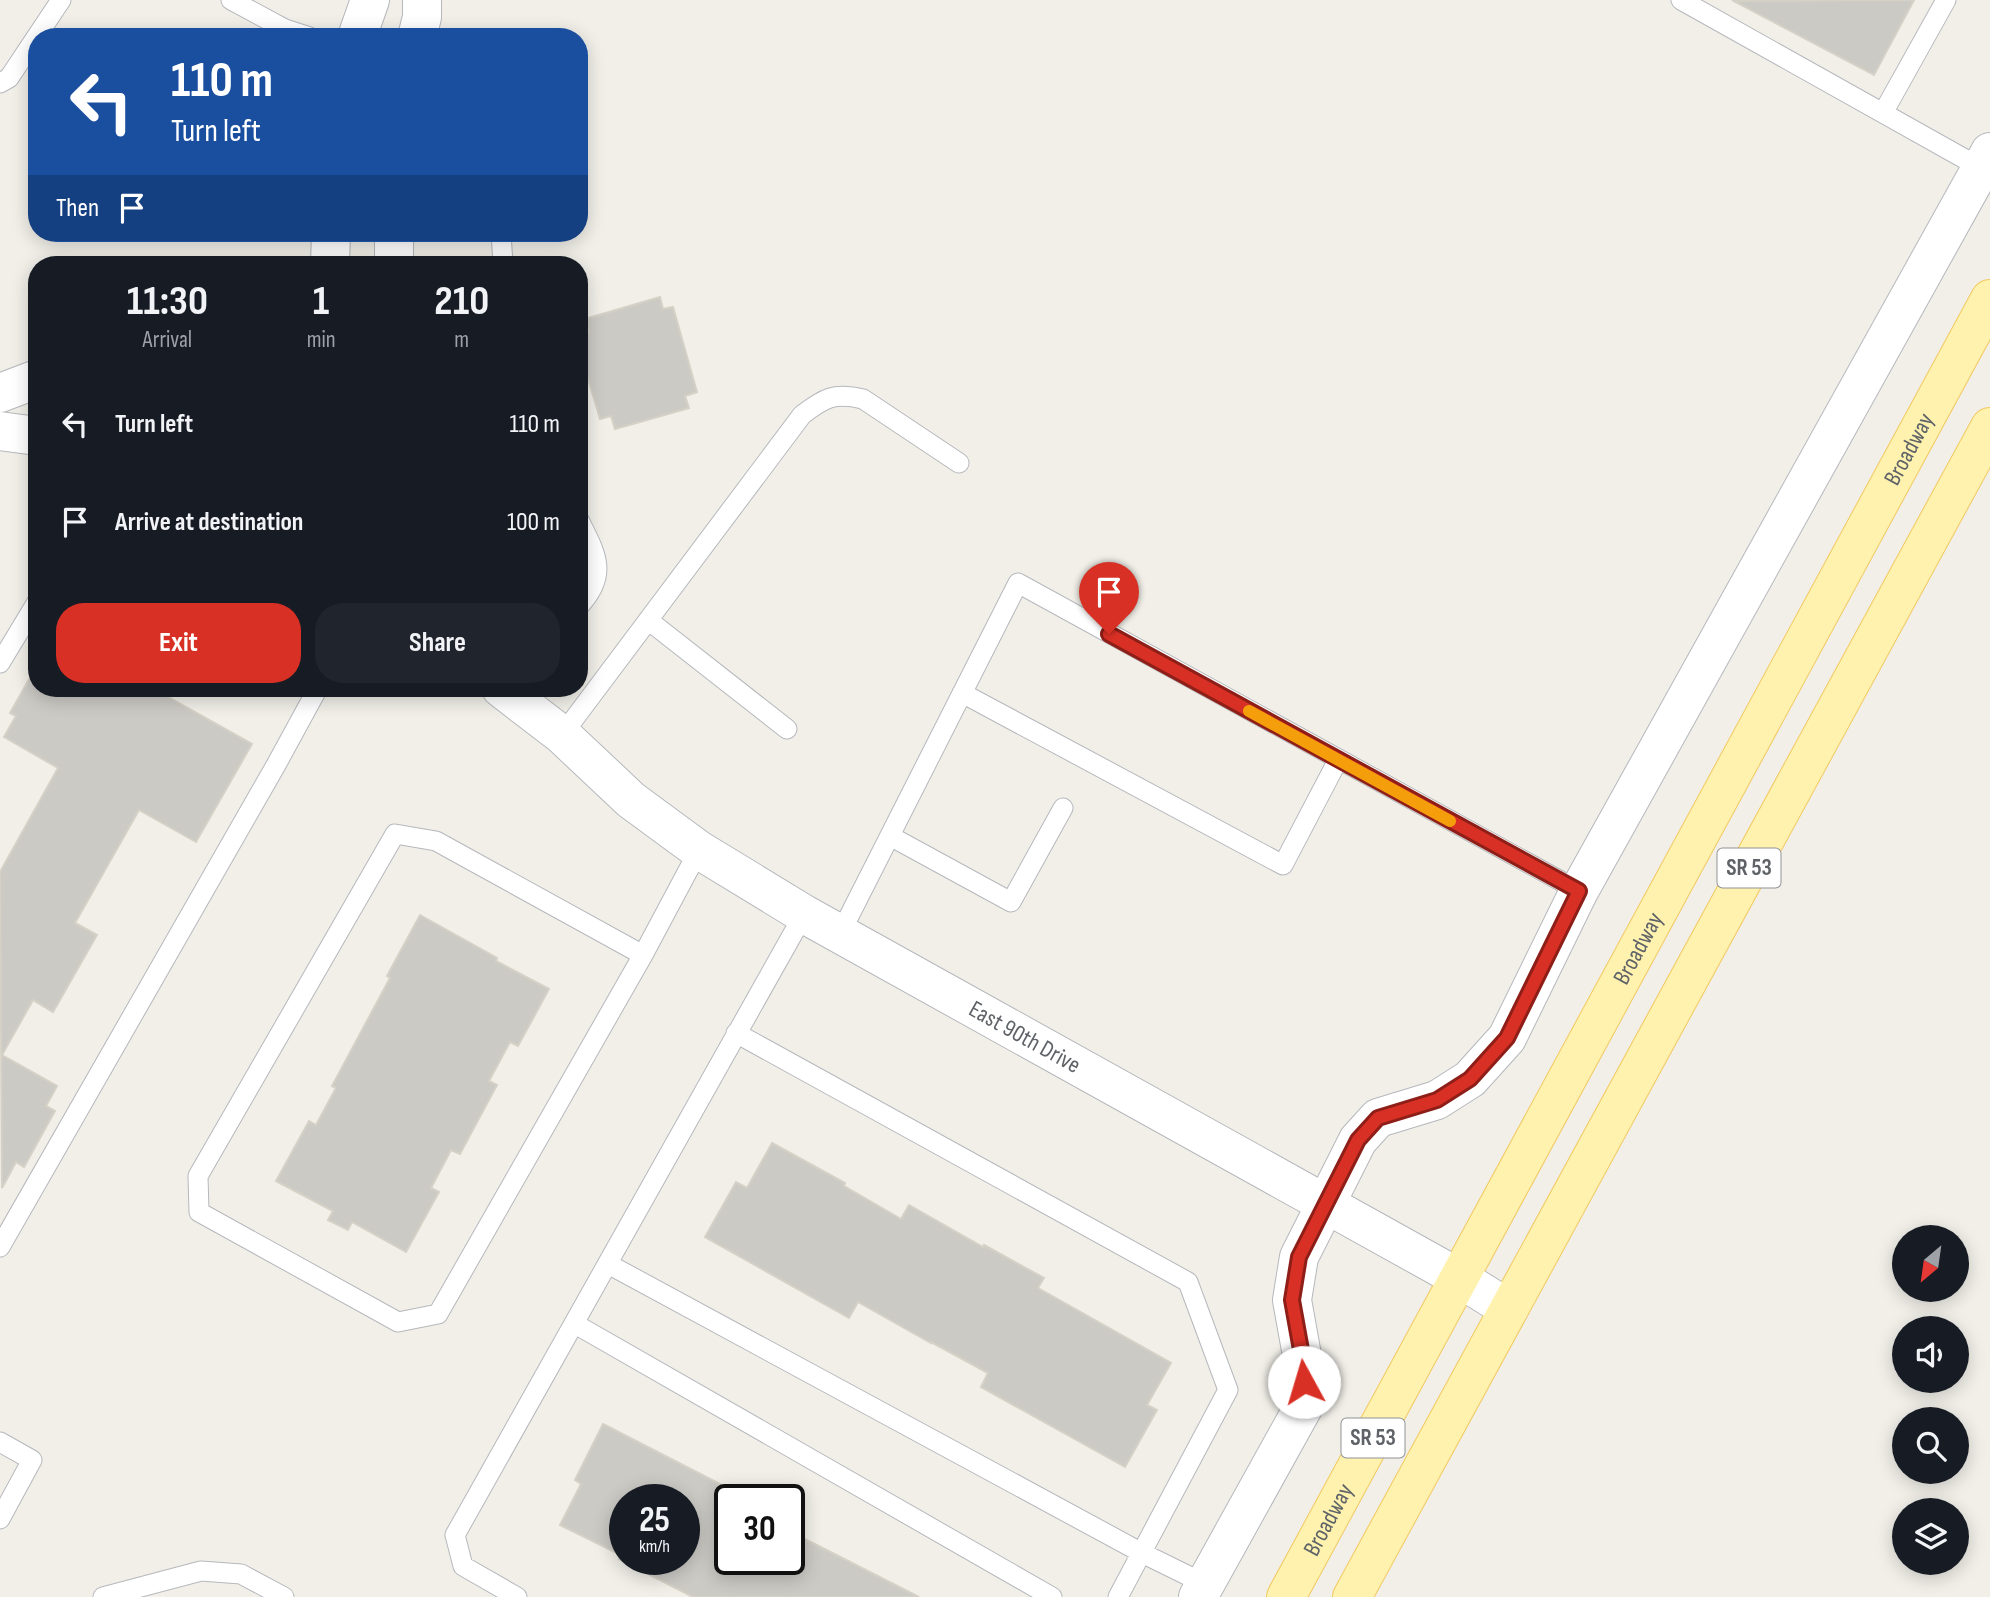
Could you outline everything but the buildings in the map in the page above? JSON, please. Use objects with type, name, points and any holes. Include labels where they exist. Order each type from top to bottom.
[{"type":"main road","name":"Broadway","points":[[1286,1597],[1990,299]]},
{"type":"main road","name":"SR 53","points":[[1352,1597],[1990,427]]},
{"type":"street","points":[[361,28],[370,0]]},
{"type":"street","points":[[419,28],[422,0]]},
{"type":"street","points":[[1202,1591],[1305,1404],[1303,1361],[1292,1300],[1299,1257],[1358,1140],[1378,1118],[1437,1100],[1470,1079],[1507,1038],[1579,891],[1986,160]]},
{"type":"street","points":[[0,393],[28,382]]},
{"type":"street","points":[[0,431],[28,435]]},
{"type":"street","name":"East 90th Drive","points":[[513,697],[562,735],[631,800],[699,850],[804,914],[1460,1278],[1509,1309]]},
{"type":"street","name":"East 90th Drive","points":[[546,697],[562,735]]},
{"type":"lane","points":[[42,28],[61,0]]},
{"type":"lane","points":[[231,0],[283,28]]},
{"type":"lane","points":[[1681,0],[1883,113],[1986,160]]},
{"type":"lane","points":[[1883,113],[1946,0]]},
{"type":"lane","points":[[0,83],[9,78],[28,50]]},
{"type":"lane","points":[[562,735],[802,415],[823,399],[845,395],[863,399],[959,463]]},
{"type":"lane","points":[[588,539],[595,554],[598,575],[588,596]]},
{"type":"lane","points":[[840,934],[1018,583],[1579,891]]},
{"type":"lane","points":[[0,663],[28,616]]},
{"type":"lane","points":[[648,620],[787,729]]},
{"type":"lane","points":[[962,693],[1283,865],[1338,760]]},
{"type":"lane","points":[[0,1247],[313,697]]},
{"type":"lane","points":[[890,836],[1011,902],[1063,808]]},
{"type":"lane","points":[[643,955],[436,841],[395,834],[198,1176],[199,1212],[398,1322],[438,1314],[643,955],[699,850]]},
{"type":"lane","points":[[517,1597],[463,1566],[455,1535],[804,914]]},
{"type":"lane","points":[[736,1033],[1188,1282],[1228,1390],[1118,1597]]},
{"type":"lane","points":[[608,1264],[1142,1553],[1202,1591]]},
{"type":"lane","points":[[575,1324],[1052,1597]]},
{"type":"lane","points":[[0,1442],[32,1460],[0,1519]]},
{"type":"lane","points":[[103,1597],[201,1572],[241,1574],[284,1597]]},
{"type":"slow traffic","points":[[1249,711],[1450,821]]},
{"type":"route","points":[[1109,634],[1579,891],[1507,1038],[1470,1079],[1437,1100],[1378,1118],[1358,1140],[1299,1257],[1292,1300],[1304,1382]]}]
